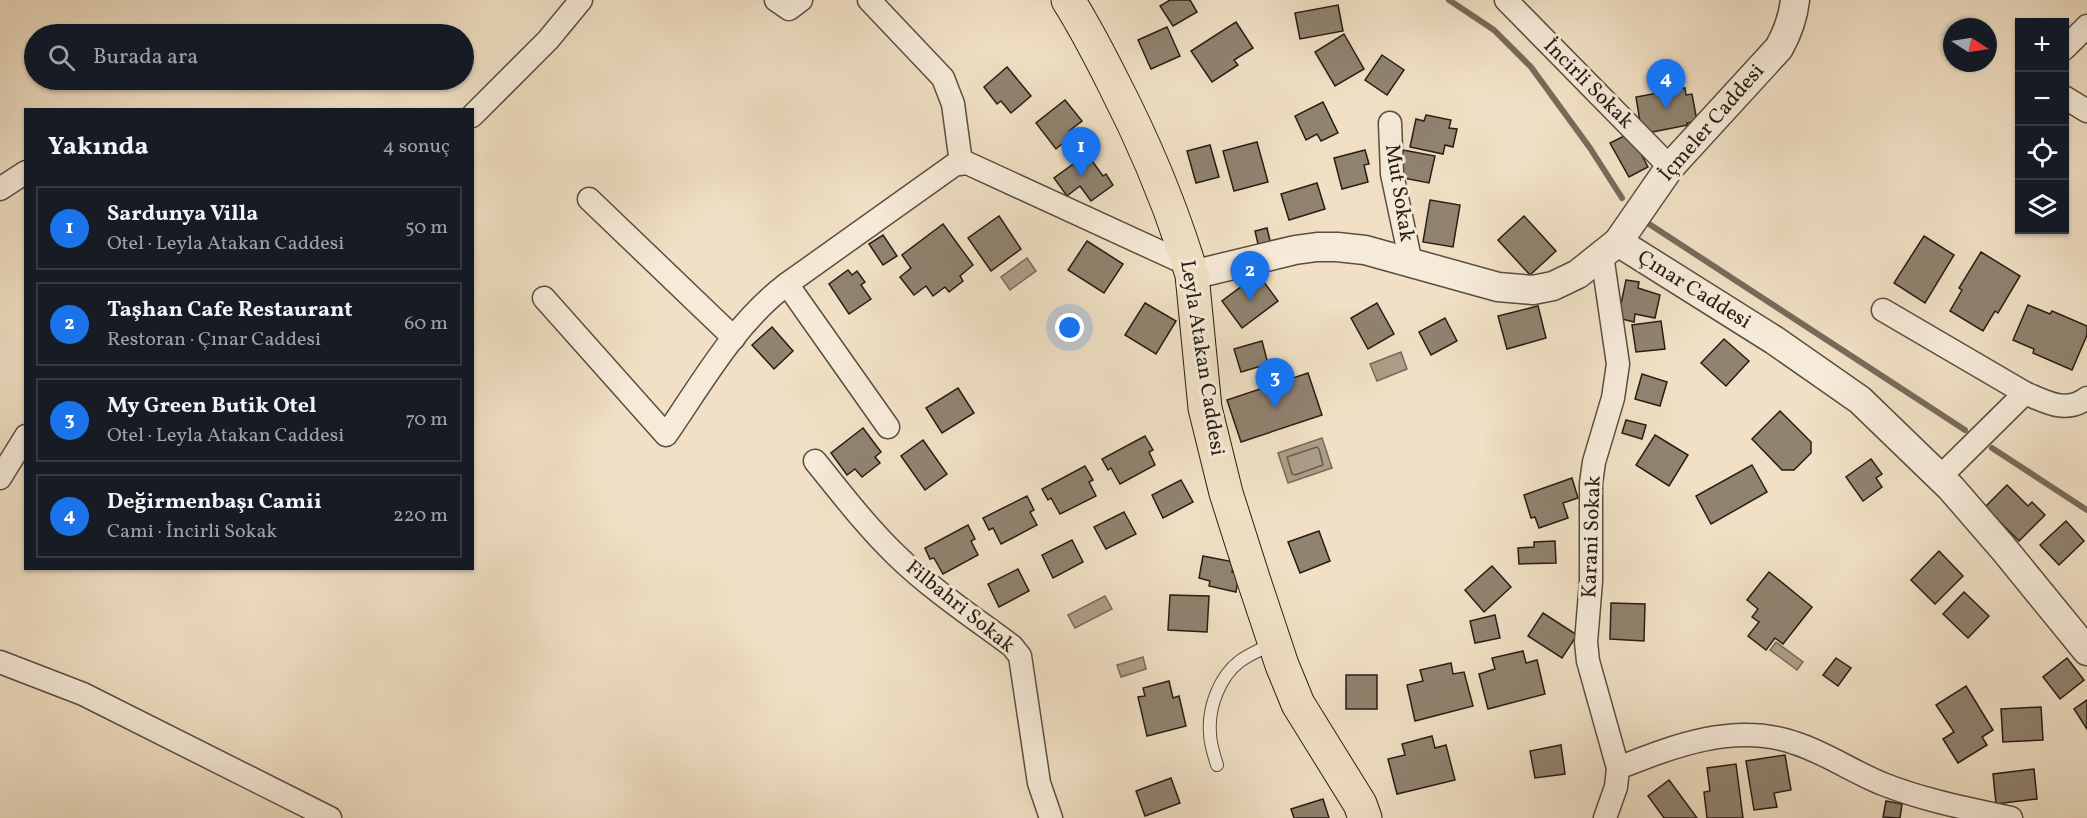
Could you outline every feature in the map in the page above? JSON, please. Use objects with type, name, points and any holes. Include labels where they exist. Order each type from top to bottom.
[{"type":"main road","name":"Leyla Atakan Caddesi","points":[[1068,0],[1101,58],[1143,142],[1174,219],[1191,270],[1205,408],[1226,493],[1275,643],[1298,704],[1355,795],[1365,818]]},
{"type":"street","points":[[474,114],[548,40],[581,0]]},
{"type":"street","points":[[776,0],[789,9],[801,0]]},
{"type":"street","points":[[869,0],[943,78],[953,104],[961,163]]},
{"type":"street","name":"İncirli Sokak","points":[[1506,0],[1670,167]]},
{"type":"street","name":"İçmeler Caddesi","points":[[1610,249],[1670,167],[1779,48],[1794,16],[1796,0]]},
{"type":"street","points":[[2069,44],[2087,26]]},
{"type":"street","points":[[2069,100],[2087,111]]},
{"type":"street","name":"Mut Sokak","points":[[1390,123],[1392,174],[1411,263]]},
{"type":"street","points":[[544,298],[666,435],[734,338],[762,305],[787,284],[954,165],[961,163],[967,163],[1191,270],[1317,247],[1353,248],[1498,287],[1533,290],[1553,286],[1578,274],[1610,249]]},
{"type":"street","points":[[0,189],[24,173]]},
{"type":"street","points":[[589,199],[734,338]]},
{"type":"street","name":"Çınar Caddesi","points":[[1610,249],[1695,290],[1820,371],[1860,400],[1940,477],[2010,556],[2087,651]]},
{"type":"street","name":"Karani Sokak","points":[[1605,818],[1616,786],[1618,768],[1588,661],[1586,642],[1592,581],[1591,483],[1594,462],[1613,398],[1618,364],[1610,249]]},
{"type":"street","points":[[787,284],[888,428]]},
{"type":"street","points":[[1883,310],[2025,393],[2053,405],[2068,407],[2081,403],[2087,398]]},
{"type":"street","points":[[1940,477],[2025,393]]},
{"type":"street","points":[[0,478],[24,439]]},
{"type":"street","name":"Filbahri Sokak","points":[[815,461],[869,527],[897,556],[1012,646],[1020,656],[1039,783],[1051,818]]},
{"type":"street","points":[[0,662],[83,694],[330,818]]},
{"type":"street","points":[[1618,768],[1701,739],[1766,736],[1780,738],[1809,748],[1861,774],[1898,789],[2011,818]]},
{"type":"lane","points":[[1217,765],[1209,721],[1219,688],[1229,671],[1239,662],[1275,643]]},
{"type":"water","points":[[1027,258],[1036,271],[1010,290],[1001,277]]},
{"type":"water","points":[[1401,352],[1407,369],[1377,381],[1370,364]]},
{"type":"water","points":[[1322,438],[1332,468],[1288,483],[1278,453]]},
{"type":"water","points":[[1105,596],[1112,609],[1075,628],[1068,615]]},
{"type":"water","points":[[1776,642],[1803,662],[1797,670],[1770,650]]},
{"type":"water","points":[[1143,657],[1146,669],[1121,677],[1117,665]]},
{"type":"building","points":[[1170,0],[1190,0],[1197,12],[1173,26],[1160,6]]},
{"type":"building","points":[[1338,5],[1343,31],[1300,39],[1295,13]]},
{"type":"building","points":[[1236,22],[1253,48],[1234,60],[1238,65],[1212,82],[1191,51]]},
{"type":"building","points":[[1167,27],[1180,56],[1151,69],[1138,40]]},
{"type":"building","points":[[1344,34],[1364,69],[1335,86],[1315,52]]},
{"type":"building","points":[[1382,55],[1404,70],[1387,95],[1365,80]]},
{"type":"building","points":[[1007,67],[1031,96],[1011,113],[1001,101],[997,104],[984,87]]},
{"type":"building","points":[[1685,88],[1686,95],[1692,94],[1697,121],[1687,123],[1688,125],[1642,134],[1636,97]]},
{"type":"building","points":[[1065,100],[1082,121],[1069,131],[1073,135],[1056,149],[1036,123]]},
{"type":"building","points":[[1323,102],[1338,133],[1321,141],[1317,134],[1306,140],[1295,116]]},
{"type":"building","points":[[1426,115],[1451,120],[1449,128],[1457,129],[1453,147],[1445,145],[1443,154],[1410,147],[1416,119],[1424,121]]},
{"type":"building","points":[[1630,133],[1648,167],[1629,177],[1610,143]]},
{"type":"building","points":[[1257,142],[1268,182],[1234,191],[1223,151]]},
{"type":"building","points":[[1210,145],[1219,177],[1196,183],[1187,151]]},
{"type":"building","points":[[1365,150],[1369,164],[1364,165],[1368,182],[1342,189],[1334,158]]},
{"type":"building","points":[[1403,150],[1435,156],[1429,183],[1398,177]]},
{"type":"building","points":[[1087,154],[1103,176],[1106,174],[1113,185],[1091,201],[1080,186],[1067,196],[1054,178]]},
{"type":"building","points":[[1317,183],[1325,209],[1289,220],[1281,194]]},
{"type":"building","points":[[1430,200],[1460,205],[1453,247],[1423,242]]},
{"type":"building","points":[[999,216],[1021,249],[991,271],[968,238]]},
{"type":"building","points":[[1524,216],[1556,251],[1530,275],[1498,240]]},
{"type":"building","points":[[943,224],[973,265],[960,276],[963,281],[949,292],[945,287],[933,296],[926,286],[914,295],[900,277],[911,268],[902,255]]},
{"type":"building","points":[[1267,228],[1271,245],[1259,248],[1255,231]]},
{"type":"building","points":[[883,235],[897,256],[883,265],[869,244]]},
{"type":"building","points":[[1924,236],[1954,255],[1925,303],[1894,283]]},
{"type":"building","points":[[1087,241],[1123,264],[1104,293],[1068,270]]},
{"type":"building","points":[[1981,252],[2020,276],[1998,313],[1995,311],[1983,331],[1950,311],[1962,290],[1959,288]]},
{"type":"building","points":[[848,270],[852,275],[857,271],[865,282],[861,285],[871,299],[849,314],[829,284]]},
{"type":"building","points":[[1258,274],[1278,301],[1242,328],[1222,301]]},
{"type":"building","points":[[1626,280],[1639,282],[1638,288],[1660,295],[1655,318],[1635,314],[1634,322],[1618,318]]},
{"type":"building","points":[[1145,303],[1176,321],[1156,354],[1125,335]]},
{"type":"building","points":[[1377,303],[1394,334],[1368,349],[1351,318]]},
{"type":"building","points":[[2028,305],[2050,314],[2052,311],[2087,326],[2087,335],[2072,370],[2033,353],[2034,349],[2013,340]]},
{"type":"building","points":[[1538,306],[1546,338],[1507,349],[1498,316]]},
{"type":"building","points":[[1445,318],[1457,341],[1431,355],[1419,332]]},
{"type":"building","points":[[1661,321],[1665,349],[1636,352],[1632,325]]},
{"type":"building","points":[[772,327],[793,351],[774,369],[752,345]]},
{"type":"building","points":[[1724,339],[1749,361],[1726,386],[1701,363]]},
{"type":"building","points":[[1262,341],[1268,364],[1241,372],[1234,349]]},
{"type":"building","points":[[1308,373],[1322,415],[1241,442],[1227,400]]},
{"type":"building","points":[[1642,374],[1667,382],[1660,406],[1635,399]]},
{"type":"building","points":[[958,388],[974,413],[942,433],[926,408]]},
{"type":"building","points":[[1780,411],[1811,442],[1811,453],[1794,470],[1782,470],[1752,439]]},
{"type":"building","points":[[1626,420],[1646,425],[1642,439],[1622,433]]},
{"type":"building","points":[[863,428],[881,452],[875,457],[880,463],[862,477],[855,469],[847,475],[831,453]]},
{"type":"building","points":[[1655,435],[1688,455],[1669,486],[1636,465]]},
{"type":"building","points":[[1145,436],[1153,450],[1149,452],[1155,465],[1120,484],[1111,468],[1108,470],[1102,459]]},
{"type":"building","points":[[923,440],[947,474],[925,490],[901,456]]},
{"type":"building","points":[[1871,459],[1882,474],[1876,478],[1882,487],[1863,501],[1846,477]]},
{"type":"building","points":[[1752,465],[1767,492],[1711,524],[1696,496]]},
{"type":"building","points":[[1085,466],[1093,480],[1089,482],[1096,496],[1060,514],[1051,498],[1048,500],[1042,489]]},
{"type":"building","points":[[1572,478],[1578,498],[1563,503],[1568,518],[1539,528],[1535,517],[1531,518],[1524,495]]},
{"type":"building","points":[[1181,480],[1193,502],[1163,518],[1152,495]]},
{"type":"building","points":[[2007,485],[2028,506],[2032,502],[2045,515],[2019,541],[1985,507]]},
{"type":"building","points":[[1027,496],[1034,510],[1030,512],[1037,525],[1001,544],[993,528],[989,530],[983,518]]},
{"type":"building","points":[[1124,512],[1136,534],[1106,549],[1094,527]]},
{"type":"building","points":[[2066,521],[2084,541],[2059,565],[2040,545]]},
{"type":"building","points":[[968,525],[975,539],[971,541],[978,555],[943,574],[934,558],[930,559],[925,548]]},
{"type":"building","points":[[1319,531],[1330,561],[1300,573],[1288,542]]},
{"type":"building","points":[[1072,540],[1083,562],[1053,578],[1042,555]]},
{"type":"building","points":[[1555,541],[1556,563],[1519,564],[1518,548],[1534,547],[1534,542]]},
{"type":"building","points":[[1939,551],[1963,576],[1935,604],[1911,580]]},
{"type":"building","points":[[1203,556],[1234,562],[1232,572],[1239,574],[1236,592],[1209,586],[1210,581],[1199,578]]},
{"type":"building","points":[[1492,566],[1511,587],[1484,612],[1465,590]]},
{"type":"building","points":[[1018,569],[1029,591],[999,607],[988,584]]},
{"type":"building","points":[[1769,572],[1812,607],[1783,644],[1775,638],[1766,650],[1748,636],[1759,622],[1752,617],[1758,609],[1747,600]]},
{"type":"building","points":[[1964,592],[1989,616],[1968,638],[1943,614]]},
{"type":"building","points":[[1170,595],[1209,596],[1207,632],[1168,630]]},
{"type":"building","points":[[1611,603],[1645,604],[1644,641],[1610,639]]},
{"type":"building","points":[[1543,613],[1577,635],[1562,658],[1528,636]]},
{"type":"building","points":[[1495,615],[1500,638],[1475,643],[1470,621]]},
{"type":"building","points":[[1523,651],[1526,663],[1537,660],[1545,694],[1488,709],[1479,674],[1495,669],[1492,658]]},
{"type":"building","points":[[1836,658],[1851,668],[1838,686],[1823,675]]},
{"type":"building","points":[[2067,658],[2084,680],[2060,699],[2043,677]]},
{"type":"building","points":[[1451,663],[1453,674],[1464,672],[1473,706],[1415,721],[1407,685],[1423,681],[1420,670]]},
{"type":"building","points":[[1346,675],[1377,675],[1377,709],[1346,709]]},
{"type":"building","points":[[1169,681],[1173,698],[1179,696],[1186,726],[1147,736],[1138,697],[1145,696],[1143,688]]},
{"type":"building","points":[[1966,686],[1993,730],[1982,737],[1987,745],[1958,763],[1943,739],[1954,732],[1936,705]]},
{"type":"building","points":[[2087,700],[2087,729],[2074,709]]},
{"type":"building","points":[[2041,707],[2043,740],[2003,742],[2001,709]]},
{"type":"building","points":[[1432,736],[1435,748],[1446,745],[1455,780],[1397,794],[1388,759],[1405,755],[1402,744]]},
{"type":"building","points":[[1561,745],[1565,774],[1535,778],[1530,751]]},
{"type":"building","points":[[1785,755],[1791,790],[1774,793],[1777,807],[1754,810],[1746,761]]},
{"type":"building","points":[[1736,764],[1743,818],[1707,818],[1704,792],[1710,791],[1707,768]]},
{"type":"building","points":[[2034,769],[2037,799],[1996,804],[1993,774]]},
{"type":"building","points":[[1171,778],[1180,803],[1145,816],[1136,791]]},
{"type":"building","points":[[1669,780],[1697,818],[1664,818],[1648,796]]},
{"type":"building","points":[[1323,799],[1329,818],[1294,818],[1291,809]]},
{"type":"building","points":[[1886,801],[1902,804],[1900,818],[1883,817]]},
{"type":"waterway","points":[[1449,0],[1494,30],[1531,67],[1590,148],[1622,198]]},
{"type":"waterway","points":[[1646,222],[1965,430]]},
{"type":"waterway","points":[[1992,448],[2087,510]]},
{"type":"place","name":"Değirmenbaşı Camii","points":[[1666,109]]},
{"type":"place","name":"Sardunya Villa","points":[[1081,177]]},
{"type":"place","name":"Taşhan Cafe Restaurant","points":[[1250,301]]},
{"type":"place","name":"My Green Butik Otel","points":[[1275,408]]}]
